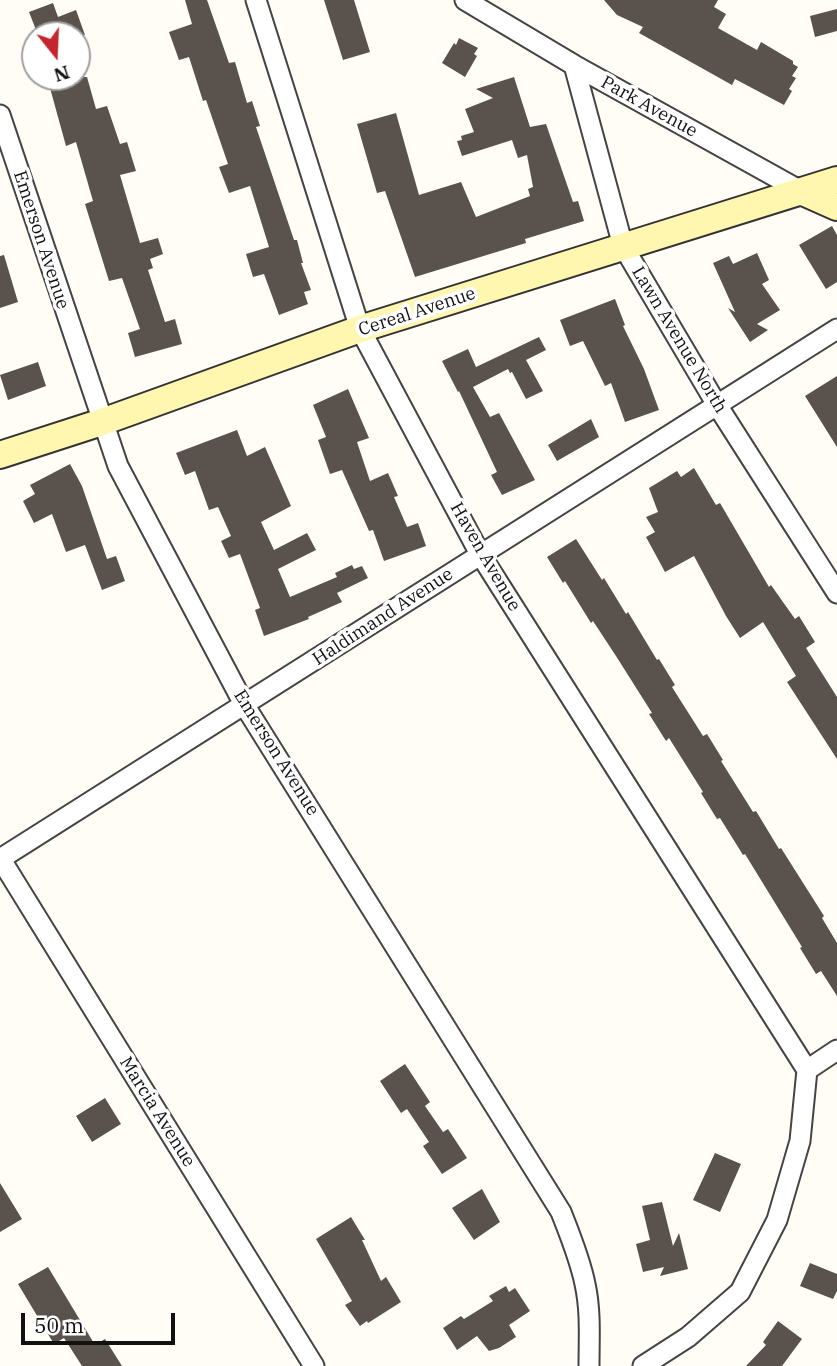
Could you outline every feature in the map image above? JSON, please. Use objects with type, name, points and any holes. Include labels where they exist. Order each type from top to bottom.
[{"type":"street","name":"Haven Avenue","points":[[256,0],[360,329],[480,554],[807,1070]]},
{"type":"street","name":"Park Avenue","points":[[465,0],[574,65],[802,191],[837,207]]},
{"type":"street","name":"Lawn Avenue North","points":[[574,65],[623,246],[717,405],[837,593]]},
{"type":"street","name":"Emerson Avenue","points":[[0,115],[102,422],[124,477],[245,706],[561,1212],[575,1246],[586,1286],[590,1334],[589,1366]]},
{"type":"street","name":"Cereal Avenue","points":[[0,455],[102,422],[360,329],[837,180]]},
{"type":"street","name":"Haldimand Avenue","points":[[0,859],[837,329]]},
{"type":"street","name":"Marcia Avenue","points":[[0,859],[314,1366]]},
{"type":"street","points":[[643,1366],[688,1337],[740,1292],[777,1220],[800,1142],[807,1070],[837,1050]]},
{"type":"building","points":[[185,0],[207,0],[229,63],[235,62],[247,103],[252,101],[260,126],[256,127],[294,240],[297,240],[301,263],[311,290],[304,292],[308,304],[279,315],[264,274],[253,277],[246,254],[269,247],[250,186],[229,193],[219,167],[228,164],[206,100],[203,101],[189,57],[179,60],[169,32],[192,24]]},
{"type":"building","points":[[324,0],[354,0],[370,52],[343,60]]},
{"type":"building","points":[[604,0],[718,0],[714,7],[726,14],[718,28],[757,50],[761,42],[793,61],[798,67],[792,76],[796,78],[789,89],[792,91],[784,105],[735,79],[732,85],[639,33],[643,27],[617,15]]},
{"type":"building","points":[[53,3],[58,17],[76,10],[80,21],[33,21],[29,12]]},
{"type":"building","points":[[837,9],[837,31],[815,37],[810,16]]},
{"type":"building","points":[[459,38],[478,48],[474,54],[477,56],[465,77],[442,63]]},
{"type":"building","points":[[514,77],[530,127],[546,124],[573,202],[578,201],[584,221],[525,239],[526,243],[415,277],[385,191],[377,193],[357,124],[396,113],[419,195],[461,182],[476,217],[530,196],[528,189],[533,187],[527,155],[518,158],[512,140],[462,156],[457,141],[462,140],[461,136],[474,132],[465,109],[493,98],[476,89]]},
{"type":"building","points":[[51,91],[91,91],[96,109],[107,106],[120,144],[127,142],[136,171],[120,175],[140,243],[158,238],[163,254],[150,259],[153,268],[148,270],[165,322],[175,319],[182,344],[135,357],[128,333],[140,329],[122,278],[109,281],[85,204],[93,201],[76,142],[66,146]]},
{"type":"building","points":[[832,226],[837,235],[837,282],[826,289],[799,245]]},
{"type":"building","points":[[757,253],[769,280],[762,284],[780,310],[757,324],[768,330],[750,342],[728,308],[735,312],[713,263],[729,256],[733,264]]},
{"type":"building","points":[[4,255],[18,302],[0,308],[0,256]]},
{"type":"building","points":[[615,299],[625,325],[623,326],[644,369],[659,410],[625,422],[611,383],[605,386],[583,341],[570,346],[560,320]]},
{"type":"building","points":[[539,337],[546,350],[526,360],[543,391],[526,399],[508,369],[473,387],[490,417],[499,413],[535,480],[502,495],[491,475],[497,472],[442,361],[468,349],[476,367]]},
{"type":"building","points":[[38,362],[46,386],[8,400],[0,375]]},
{"type":"building","points":[[837,376],[837,447],[805,396]]},
{"type":"building","points":[[348,389],[369,438],[357,442],[370,481],[388,473],[398,496],[394,497],[407,527],[418,523],[426,546],[384,561],[373,530],[369,531],[342,470],[330,474],[318,440],[326,437],[313,405]]},
{"type":"building","points":[[591,419],[599,437],[557,461],[548,445]]},
{"type":"building","points":[[237,430],[247,456],[265,447],[291,506],[261,522],[274,550],[307,533],[316,550],[278,569],[290,597],[337,577],[335,573],[352,565],[354,569],[362,566],[368,578],[337,593],[342,602],[308,617],[309,619],[264,636],[255,610],[260,608],[240,554],[229,558],[221,541],[231,536],[218,507],[209,510],[195,471],[185,475],[176,453]]},
{"type":"building","points":[[70,464],[82,486],[107,559],[116,556],[125,581],[102,590],[85,545],[66,552],[52,514],[34,523],[23,501],[35,494],[30,485]]},
{"type":"building","points":[[694,468],[716,505],[720,503],[769,587],[771,585],[795,619],[799,616],[815,642],[806,648],[837,697],[837,759],[787,682],[796,676],[763,622],[740,638],[694,556],[665,572],[646,537],[655,532],[646,517],[658,512],[649,488],[677,471],[681,477]]},
{"type":"building","points":[[576,539],[626,614],[628,612],[657,660],[659,659],[675,685],[672,687],[703,736],[707,734],[753,812],[756,811],[824,916],[822,918],[837,943],[837,996],[821,971],[816,974],[745,854],[743,855],[720,818],[717,819],[669,738],[666,741],[649,714],[652,713],[616,656],[547,557]]},
{"type":"building","points":[[405,1064],[430,1102],[425,1106],[443,1132],[448,1129],[467,1158],[442,1174],[423,1146],[429,1142],[407,1109],[401,1113],[380,1081]]},
{"type":"building","points":[[105,1098],[121,1124],[92,1142],[76,1116]]},
{"type":"building","points":[[715,1153],[741,1164],[720,1212],[693,1200]]},
{"type":"building","points":[[0,1183],[22,1219],[0,1232]]},
{"type":"building","points":[[482,1189],[500,1222],[474,1240],[452,1208]]},
{"type":"building","points":[[662,1202],[673,1246],[679,1233],[688,1269],[660,1276],[664,1267],[643,1272],[636,1244],[650,1240],[642,1206]]},
{"type":"building","points":[[351,1217],[365,1240],[362,1240],[381,1281],[386,1277],[401,1302],[360,1326],[345,1305],[352,1301],[316,1239]]},
{"type":"building","points":[[810,1263],[837,1274],[837,1291],[833,1299],[800,1286]]},
{"type":"building","points":[[48,1267],[95,1345],[105,1339],[122,1366],[82,1366],[64,1338],[54,1344],[18,1284]]},
{"type":"building","points":[[506,1286],[509,1292],[515,1288],[530,1311],[509,1325],[516,1337],[489,1351],[477,1336],[457,1350],[443,1328],[493,1301],[489,1296]]},
{"type":"building","points":[[778,1321],[802,1339],[782,1366],[746,1366],[766,1345],[763,1342]]}]
